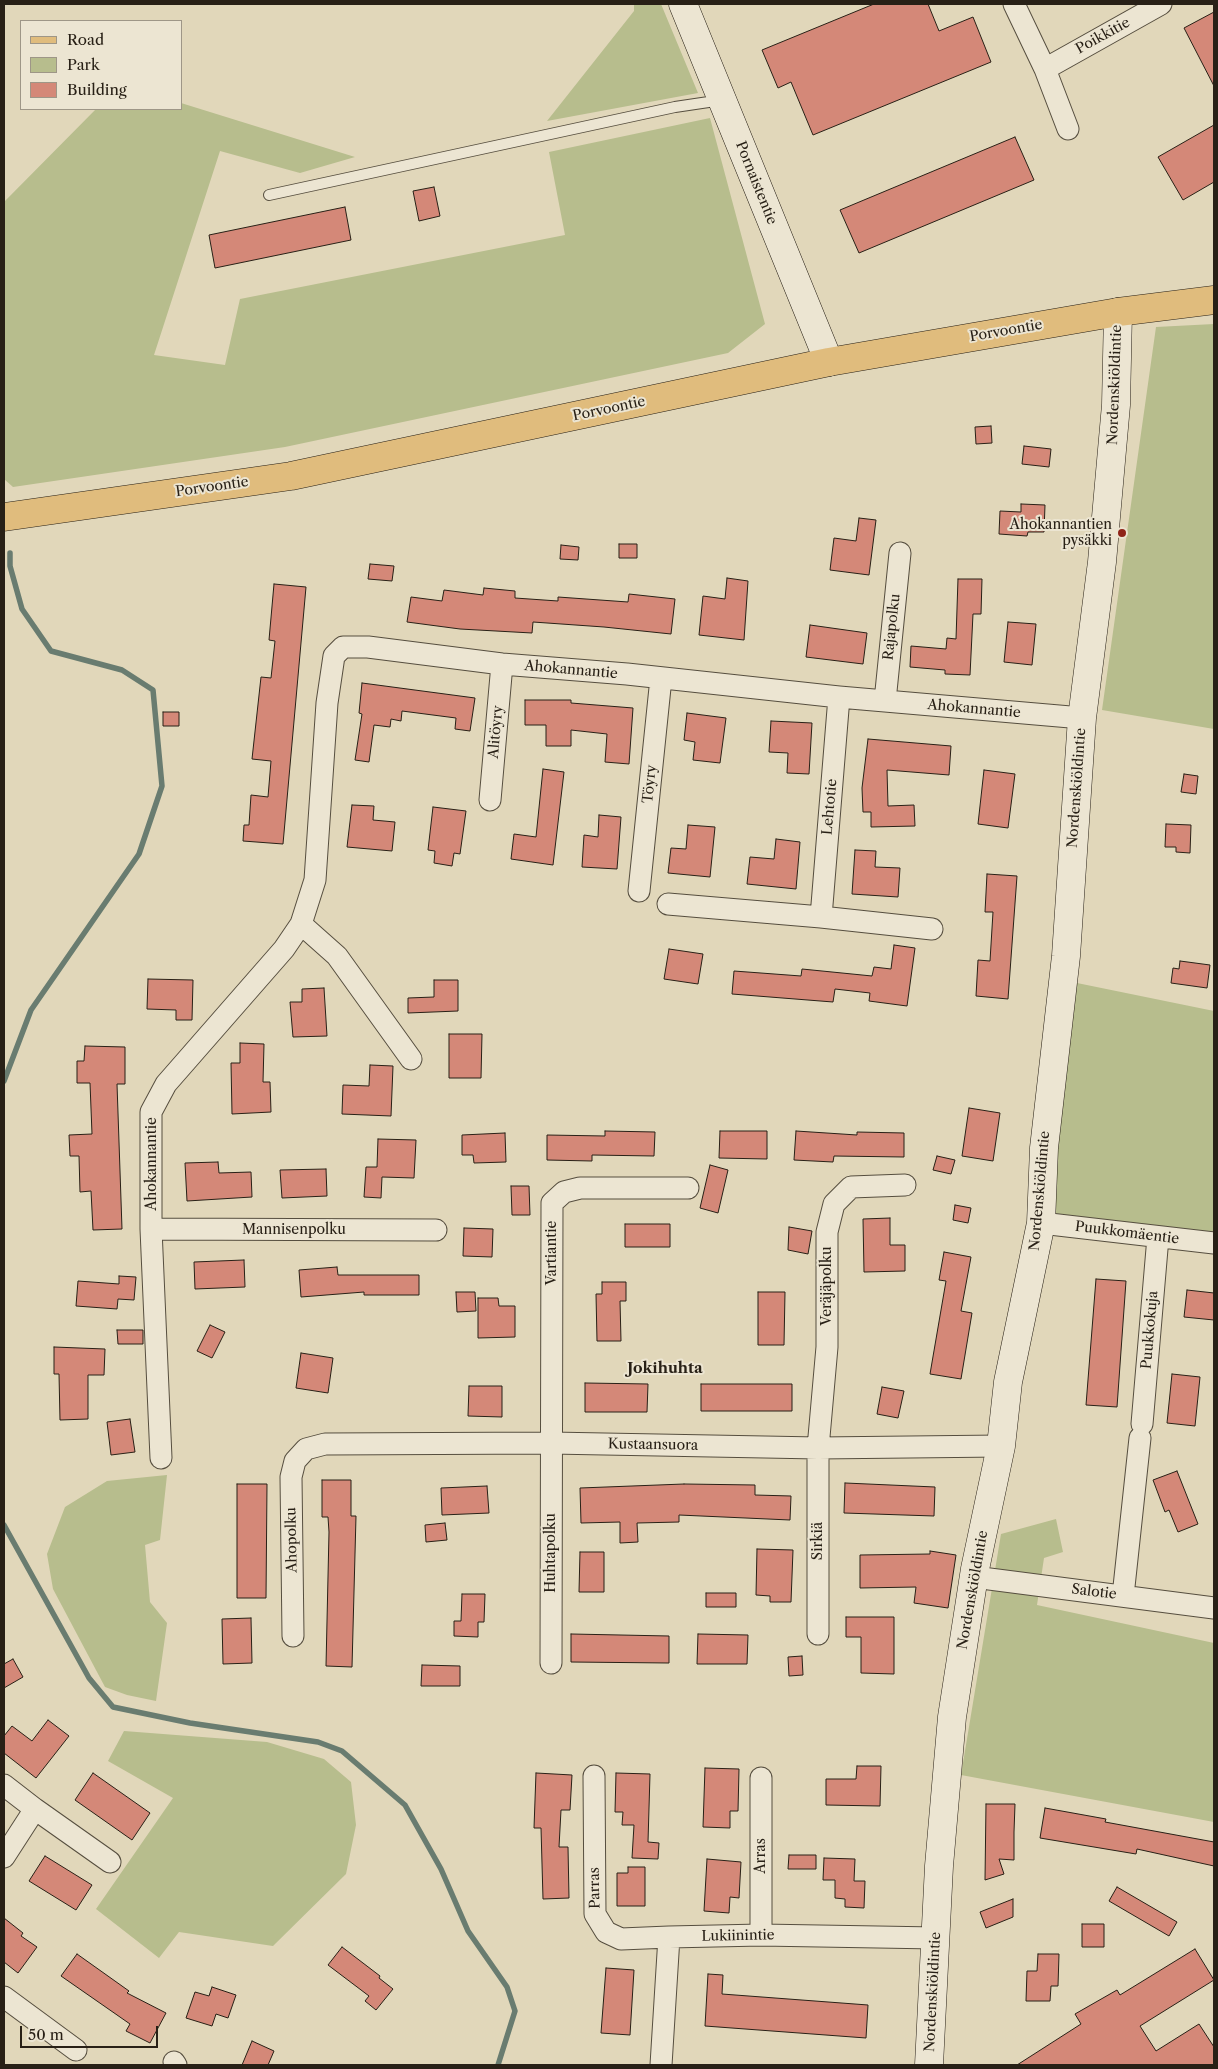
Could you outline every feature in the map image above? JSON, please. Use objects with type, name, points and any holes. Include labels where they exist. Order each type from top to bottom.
[{"type":"main road","name":"Pornaistentie","points":[[683,4],[829,362]]},
{"type":"main road","name":"Porvoontie","points":[[4,517],[291,476],[829,362],[1118,312],[1214,300]]},
{"type":"main road","name":"Nordenskiöldintie","points":[[929,2065],[939,1866],[952,1717],[974,1577],[1001,1446],[1008,1382],[1041,1223],[1044,1148],[1066,956],[1082,718],[1102,562],[1116,405],[1118,312]]},
{"type":"street","points":[[1014,4],[1045,69],[1068,129]]},
{"type":"street","name":"Poikkitie","points":[[1045,69],[1161,4]]},
{"type":"street","name":"Rajapolku","points":[[884,700],[900,552]]},
{"type":"street","name":"Ahokannantie","points":[[161,1458],[152,1229],[151,1112],[166,1084],[284,949],[301,924],[315,880],[328,703],[334,656],[343,647],[368,647],[502,664],[661,678],[839,697],[1082,718]]},
{"type":"street","name":"Alitöyry","points":[[490,800],[502,664]]},
{"type":"street","name":"Töyry","points":[[639,891],[661,678]]},
{"type":"street","name":"Lehtotie","points":[[821,917],[839,697]]},
{"type":"street","points":[[668,904],[932,929]]},
{"type":"street","points":[[301,924],[337,956],[411,1059]]},
{"type":"street","name":"Veräjäpolku","points":[[818,1448],[826,1347],[827,1232],[834,1204],[851,1187],[905,1186]]},
{"type":"street","name":"Vartiantie","points":[[551,1443],[552,1203],[564,1192],[580,1188],[688,1188]]},
{"type":"street","name":"Puukkomäentie","points":[[1041,1223],[1214,1243]]},
{"type":"street","name":"Mannisenpolku","points":[[152,1229],[436,1230]]},
{"type":"street","name":"Puukkokuja","points":[[1123,1596],[1141,1431],[1158,1237]]},
{"type":"street","name":"Kustaansuora","points":[[306,1449],[325,1444],[551,1443],[818,1448],[1001,1446]]},
{"type":"street","name":"Huhtapolku","points":[[551,1443],[551,1663]]},
{"type":"street","name":"Sirkiä","points":[[818,1448],[818,1634]]},
{"type":"street","name":"Ahopolku","points":[[292,1636],[291,1478],[295,1461],[306,1449]]},
{"type":"street","name":"Salotie","points":[[974,1577],[1214,1608]]},
{"type":"street","name":"Parras","points":[[594,1776],[595,1914],[606,1932],[621,1939],[669,1937]]},
{"type":"street","name":"Arras","points":[[761,1778],[761,1935]]},
{"type":"street","points":[[4,1785],[110,1862]]},
{"type":"street","points":[[4,1857],[35,1809]]},
{"type":"street","name":"Lukiinintie","points":[[669,1937],[761,1935],[936,1938]]},
{"type":"street","points":[[662,2065],[669,1937]]},
{"type":"street","points":[[4,1997],[76,2050]]},
{"type":"lane","points":[[269,195],[675,107],[723,100]]},
{"type":"green space","points":[[634,4],[661,4],[698,93],[547,121],[634,11]]},
{"type":"green space","points":[[182,103],[355,157],[300,173],[220,151],[154,355],[225,365],[240,299],[565,235],[549,152],[710,118],[765,324],[728,353],[285,447],[13,487],[4,479],[4,202],[95,110],[182,110]]},
{"type":"green space","points":[[1214,324],[1214,729],[1102,710],[1156,327]]},
{"type":"green space","points":[[1077,983],[1214,1011],[1214,1233],[1049,1220]]},
{"type":"green space","points":[[167,1475],[160,1540],[145,1545],[150,1602],[167,1623],[156,1701],[127,1695],[105,1687],[53,1589],[47,1554],[65,1507],[107,1481]]},
{"type":"green space","points":[[1056,1519],[1063,1552],[1044,1558],[1037,1605],[1214,1643],[1214,1822],[961,1775],[1001,1534]]},
{"type":"green space","points":[[124,1731],[267,1742],[324,1759],[351,1782],[356,1825],[346,1874],[273,1946],[179,1932],[159,1958],[96,1909],[173,1798],[108,1761]]},
{"type":"building","points":[[874,4],[928,4],[939,31],[973,17],[991,62],[813,135],[791,82],[778,88],[762,50]]},
{"type":"building","points":[[1214,12],[1214,86],[1184,28]]},
{"type":"building","points":[[1214,125],[1214,182],[1183,200],[1158,157]]},
{"type":"building","points":[[1015,137],[1034,180],[859,253],[840,210]]},
{"type":"building","points":[[434,187],[440,216],[419,221],[413,191]]},
{"type":"building","points":[[345,207],[351,240],[215,268],[209,235]]},
{"type":"building","points":[[991,426],[992,443],[976,444],[975,427]]},
{"type":"building","points":[[1024,446],[1051,449],[1049,467],[1022,464]]},
{"type":"building","points":[[1021,504],[1045,505],[1044,532],[1028,532],[1027,536],[999,534],[1000,511],[1021,512]]},
{"type":"building","points":[[859,518],[876,520],[869,575],[830,570],[834,538],[856,541]]},
{"type":"building","points":[[619,544],[637,544],[637,558],[619,558]]},
{"type":"building","points":[[561,545],[579,547],[578,560],[560,559]]},
{"type":"building","points":[[370,564],[394,566],[392,581],[368,579]]},
{"type":"building","points":[[727,578],[748,581],[744,640],[699,635],[703,596],[725,599]]},
{"type":"building","points":[[958,579],[982,579],[981,614],[973,614],[970,675],[945,674],[945,670],[910,667],[911,646],[946,649],[947,638],[956,639]]},
{"type":"building","points":[[274,584],[306,587],[283,844],[243,841],[244,825],[249,825],[251,795],[268,797],[271,761],[252,759],[261,677],[271,678],[275,641],[269,640]]},
{"type":"building","points":[[484,588],[515,591],[515,598],[558,601],[558,597],[628,602],[629,594],[675,599],[671,634],[533,622],[532,633],[460,629],[407,622],[411,597],[442,601],[444,590],[483,595]]},
{"type":"building","points":[[1008,622],[1036,624],[1032,665],[1004,662]]},
{"type":"building","points":[[810,625],[867,633],[863,664],[806,657]]},
{"type":"building","points":[[362,683],[475,698],[470,731],[455,729],[456,718],[402,711],[401,721],[391,719],[390,727],[374,725],[369,762],[355,760],[362,714],[359,713]]},
{"type":"building","points":[[525,700],[571,700],[571,703],[633,708],[629,764],[605,762],[607,734],[571,730],[571,746],[546,746],[546,725],[525,725]]},
{"type":"building","points":[[163,712],[179,712],[179,726],[163,726]]},
{"type":"building","points":[[687,713],[726,718],[720,763],[693,760],[695,742],[684,740]]},
{"type":"building","points":[[771,721],[812,723],[809,774],[787,773],[788,753],[769,752]]},
{"type":"building","points":[[868,739],[951,746],[949,775],[887,770],[888,806],[914,805],[915,826],[871,827],[871,812],[863,812],[862,788]]},
{"type":"building","points":[[543,769],[564,772],[553,865],[511,859],[514,834],[536,837]]},
{"type":"building","points":[[984,770],[1015,774],[1008,828],[978,824]]},
{"type":"building","points":[[1184,774],[1198,776],[1196,794],[1181,792]]},
{"type":"building","points":[[352,805],[374,806],[373,820],[395,822],[392,851],[347,847]]},
{"type":"building","points":[[433,807],[466,811],[460,854],[454,853],[452,866],[434,863],[435,851],[428,850]]},
{"type":"building","points":[[599,815],[621,817],[617,869],[582,867],[584,835],[598,837]]},
{"type":"building","points":[[1166,824],[1191,825],[1190,853],[1176,852],[1176,847],[1165,847]]},
{"type":"building","points":[[688,825],[715,827],[710,877],[668,873],[671,848],[686,849]]},
{"type":"building","points":[[776,839],[800,842],[796,889],[747,884],[750,857],[774,859]]},
{"type":"building","points":[[855,850],[876,851],[875,867],[900,868],[898,897],[852,894]]},
{"type":"building","points":[[987,874],[1017,876],[1008,999],[976,996],[978,960],[990,961],[993,912],[985,912]]},
{"type":"building","points":[[894,945],[915,948],[907,1006],[869,1001],[870,993],[835,989],[833,1002],[732,994],[734,971],[801,976],[802,969],[872,976],[874,967],[891,969]]},
{"type":"building","points":[[669,949],[703,954],[698,984],[664,979]]},
{"type":"building","points":[[1180,961],[1210,965],[1207,988],[1171,983],[1173,968],[1179,969]]},
{"type":"building","points":[[148,979],[193,980],[192,1020],[176,1020],[176,1010],[147,1009]]},
{"type":"building","points":[[434,980],[458,980],[458,1011],[408,1013],[408,998],[434,997]]},
{"type":"building","points":[[324,988],[327,1036],[293,1037],[290,1002],[302,1002],[302,989]]},
{"type":"building","points":[[449,1034],[482,1034],[481,1078],[449,1078]]},
{"type":"building","points":[[240,1043],[264,1044],[263,1082],[270,1082],[271,1112],[232,1114],[231,1063],[240,1063]]},
{"type":"building","points":[[85,1046],[125,1047],[125,1084],[117,1084],[122,1229],[93,1230],[91,1191],[80,1192],[79,1156],[70,1156],[69,1135],[92,1134],[90,1083],[77,1083],[77,1061],[84,1061]]},
{"type":"building","points":[[370,1065],[393,1066],[391,1116],[342,1114],[343,1085],[369,1086]]},
{"type":"building","points":[[969,1108],[1000,1113],[993,1161],[962,1156]]},
{"type":"building","points":[[605,1131],[655,1132],[654,1156],[592,1155],[592,1161],[547,1160],[547,1135],[605,1136]]},
{"type":"building","points":[[720,1131],[767,1131],[767,1159],[719,1158]]},
{"type":"building","points":[[796,1131],[857,1135],[857,1132],[904,1133],[904,1157],[834,1156],[833,1162],[794,1160]]},
{"type":"building","points":[[505,1133],[506,1162],[474,1163],[473,1155],[462,1155],[462,1135]]},
{"type":"building","points":[[378,1139],[416,1140],[414,1178],[382,1177],[381,1198],[364,1197],[366,1167],[377,1167]]},
{"type":"building","points":[[937,1156],[955,1160],[951,1174],[933,1170]]},
{"type":"building","points":[[218,1162],[219,1173],[251,1172],[252,1197],[187,1201],[185,1163]]},
{"type":"building","points":[[710,1165],[728,1170],[718,1213],[700,1208]]},
{"type":"building","points":[[326,1169],[327,1196],[282,1198],[280,1170]]},
{"type":"building","points":[[511,1186],[529,1186],[530,1215],[512,1215]]},
{"type":"building","points":[[955,1205],[971,1208],[968,1223],[953,1220]]},
{"type":"building","points":[[890,1218],[890,1245],[905,1245],[905,1271],[864,1272],[863,1219]]},
{"type":"building","points":[[625,1224],[670,1224],[670,1247],[625,1247]]},
{"type":"building","points":[[789,1227],[812,1231],[808,1254],[788,1250]]},
{"type":"building","points":[[464,1228],[493,1229],[492,1257],[463,1256]]},
{"type":"building","points":[[944,1252],[971,1257],[961,1311],[972,1313],[961,1379],[930,1374],[946,1281],[939,1280]]},
{"type":"building","points":[[244,1260],[245,1287],[195,1289],[194,1262]]},
{"type":"building","points":[[337,1267],[338,1275],[419,1275],[419,1295],[364,1295],[364,1292],[301,1297],[299,1270]]},
{"type":"building","points":[[119,1276],[136,1277],[134,1300],[118,1299],[117,1309],[76,1306],[78,1281],[119,1284]]},
{"type":"building","points":[[1096,1279],[1126,1281],[1117,1407],[1086,1405]]},
{"type":"building","points":[[602,1282],[626,1282],[626,1301],[620,1301],[621,1341],[597,1341],[596,1294],[602,1294]]},
{"type":"building","points":[[1187,1290],[1214,1293],[1214,1320],[1184,1317]]},
{"type":"building","points":[[456,1292],[475,1292],[476,1311],[457,1312]]},
{"type":"building","points":[[758,1292],[785,1292],[784,1345],[758,1345]]},
{"type":"building","points":[[478,1298],[498,1298],[499,1306],[515,1306],[515,1337],[478,1338]]},
{"type":"building","points":[[210,1325],[225,1332],[212,1358],[197,1351]]},
{"type":"building","points":[[117,1330],[143,1330],[143,1344],[118,1344]]},
{"type":"building","points":[[54,1347],[105,1349],[104,1375],[88,1375],[88,1419],[60,1420],[59,1374],[54,1374]]},
{"type":"building","points":[[301,1353],[333,1358],[328,1393],[296,1388]]},
{"type":"building","points":[[1172,1374],[1200,1377],[1195,1426],[1167,1423]]},
{"type":"building","points":[[585,1383],[648,1384],[647,1412],[585,1412]]},
{"type":"building","points":[[701,1384],[792,1384],[792,1411],[701,1411]]},
{"type":"building","points":[[469,1386],[502,1386],[502,1417],[468,1416]]},
{"type":"building","points":[[882,1387],[904,1391],[898,1418],[877,1414]]},
{"type":"building","points":[[130,1419],[135,1452],[111,1455],[107,1422]]},
{"type":"building","points":[[1177,1471],[1198,1524],[1178,1532],[1169,1510],[1165,1512],[1153,1480]]},
{"type":"building","points":[[322,1480],[351,1480],[351,1516],[356,1516],[352,1667],[326,1666],[329,1532],[328,1517],[322,1517]]},
{"type":"building","points":[[845,1483],[935,1487],[934,1516],[844,1513]]},
{"type":"building","points":[[237,1484],[267,1484],[266,1598],[237,1598]]},
{"type":"building","points":[[684,1484],[755,1485],[755,1495],[791,1496],[790,1520],[679,1515],[679,1522],[637,1523],[638,1542],[620,1543],[620,1522],[581,1523],[580,1488]]},
{"type":"building","points":[[487,1486],[489,1513],[442,1515],[441,1488]]},
{"type":"building","points":[[445,1523],[447,1540],[426,1542],[425,1525]]},
{"type":"building","points":[[757,1549],[793,1550],[791,1602],[770,1602],[770,1596],[756,1595]]},
{"type":"building","points":[[930,1551],[956,1555],[948,1608],[914,1603],[916,1587],[860,1588],[860,1555],[930,1554]]},
{"type":"building","points":[[580,1552],[604,1552],[604,1592],[579,1592]]},
{"type":"building","points":[[706,1593],[736,1593],[736,1607],[706,1607]]},
{"type":"building","points":[[462,1594],[485,1594],[484,1622],[478,1622],[478,1637],[454,1636],[454,1621],[461,1621]]},
{"type":"building","points":[[846,1617],[894,1617],[894,1674],[861,1673],[861,1637],[846,1637]]},
{"type":"building","points":[[251,1618],[252,1663],[223,1664],[222,1619]]},
{"type":"building","points":[[571,1634],[669,1636],[669,1663],[571,1662]]},
{"type":"building","points":[[698,1634],[748,1635],[747,1664],[697,1664]]},
{"type":"building","points":[[802,1656],[803,1675],[789,1676],[788,1657]]},
{"type":"building","points":[[13,1659],[23,1677],[4,1688],[4,1664]]},
{"type":"building","points":[[422,1665],[460,1666],[460,1686],[421,1686]]},
{"type":"building","points":[[48,1720],[69,1736],[36,1778],[4,1753],[4,1736],[12,1726],[32,1741]]},
{"type":"building","points":[[857,1766],[881,1766],[880,1806],[826,1805],[826,1779],[856,1779]]},
{"type":"building","points":[[705,1768],[739,1769],[738,1811],[730,1811],[730,1828],[703,1827]]},
{"type":"building","points":[[93,1773],[150,1813],[132,1840],[75,1800]]},
{"type":"building","points":[[536,1773],[572,1775],[570,1810],[561,1810],[559,1847],[568,1847],[569,1898],[543,1899],[541,1828],[534,1828]]},
{"type":"building","points":[[616,1773],[650,1774],[648,1842],[659,1843],[658,1859],[632,1858],[634,1825],[622,1825],[623,1812],[615,1812]]},
{"type":"building","points":[[986,1804],[1015,1804],[1014,1860],[999,1859],[1004,1874],[985,1880]]},
{"type":"building","points":[[1045,1808],[1106,1819],[1105,1822],[1214,1842],[1214,1866],[1137,1849],[1136,1854],[1040,1838]]},
{"type":"building","points":[[789,1855],[816,1855],[816,1869],[788,1869]]},
{"type":"building","points":[[45,1856],[92,1885],[76,1910],[29,1881]]},
{"type":"building","points":[[824,1858],[855,1859],[854,1881],[865,1881],[864,1908],[845,1907],[845,1899],[835,1898],[835,1880],[823,1880]]},
{"type":"building","points":[[707,1859],[741,1862],[739,1898],[730,1897],[729,1913],[704,1911]]},
{"type":"building","points":[[628,1867],[645,1867],[645,1906],[617,1906],[617,1873],[628,1873]]},
{"type":"building","points":[[1117,1887],[1177,1922],[1169,1936],[1109,1901]]},
{"type":"building","points":[[1013,1899],[1013,1917],[986,1928],[980,1912]]},
{"type":"building","points":[[4,1918],[23,1933],[21,1936],[37,1947],[18,1973],[4,1962]]},
{"type":"building","points":[[1082,1924],[1104,1924],[1104,1947],[1082,1947]]},
{"type":"building","points":[[342,1947],[380,1976],[379,1978],[393,1989],[376,2010],[365,2001],[369,1996],[328,1965]]},
{"type":"building","points":[[1195,1949],[1214,1980],[1140,2026],[1156,2051],[1199,2024],[1214,2047],[1214,2065],[1017,2065],[1081,2024],[1075,2014],[1117,1990],[1120,1995]]},
{"type":"building","points":[[77,1954],[129,1991],[127,1993],[166,2013],[150,2043],[126,2031],[130,2024],[61,1976]]},
{"type":"building","points":[[1038,1954],[1059,1954],[1058,1986],[1051,1986],[1050,2001],[1026,2001],[1027,1971],[1037,1971]]},
{"type":"building","points":[[606,1968],[634,1970],[630,2035],[601,2033]]},
{"type":"building","points":[[708,1974],[723,1975],[722,1994],[868,2005],[866,2038],[705,2026]]},
{"type":"building","points":[[212,1987],[236,1995],[228,2018],[216,2014],[212,2026],[186,2018],[195,1992],[209,1996]]},
{"type":"building","points":[[252,2041],[274,2051],[268,2065],[242,2065]]},
{"type":"waterway","points":[[4,1081],[31,1010],[139,854],[162,786],[153,690],[122,670],[51,651],[22,609],[10,566],[10,553]]},
{"type":"waterway","points":[[4,1525],[89,1678],[113,1707],[190,1723],[318,1742],[342,1751],[405,1805],[441,1869],[468,1931],[507,1987],[515,2011],[498,2065]]},
{"type":"place","name":"Ahokannantien pysäkki","points":[[1122,533]]},
{"type":"district","name":"Jokihuhta","points":[[665,1369]]}]
